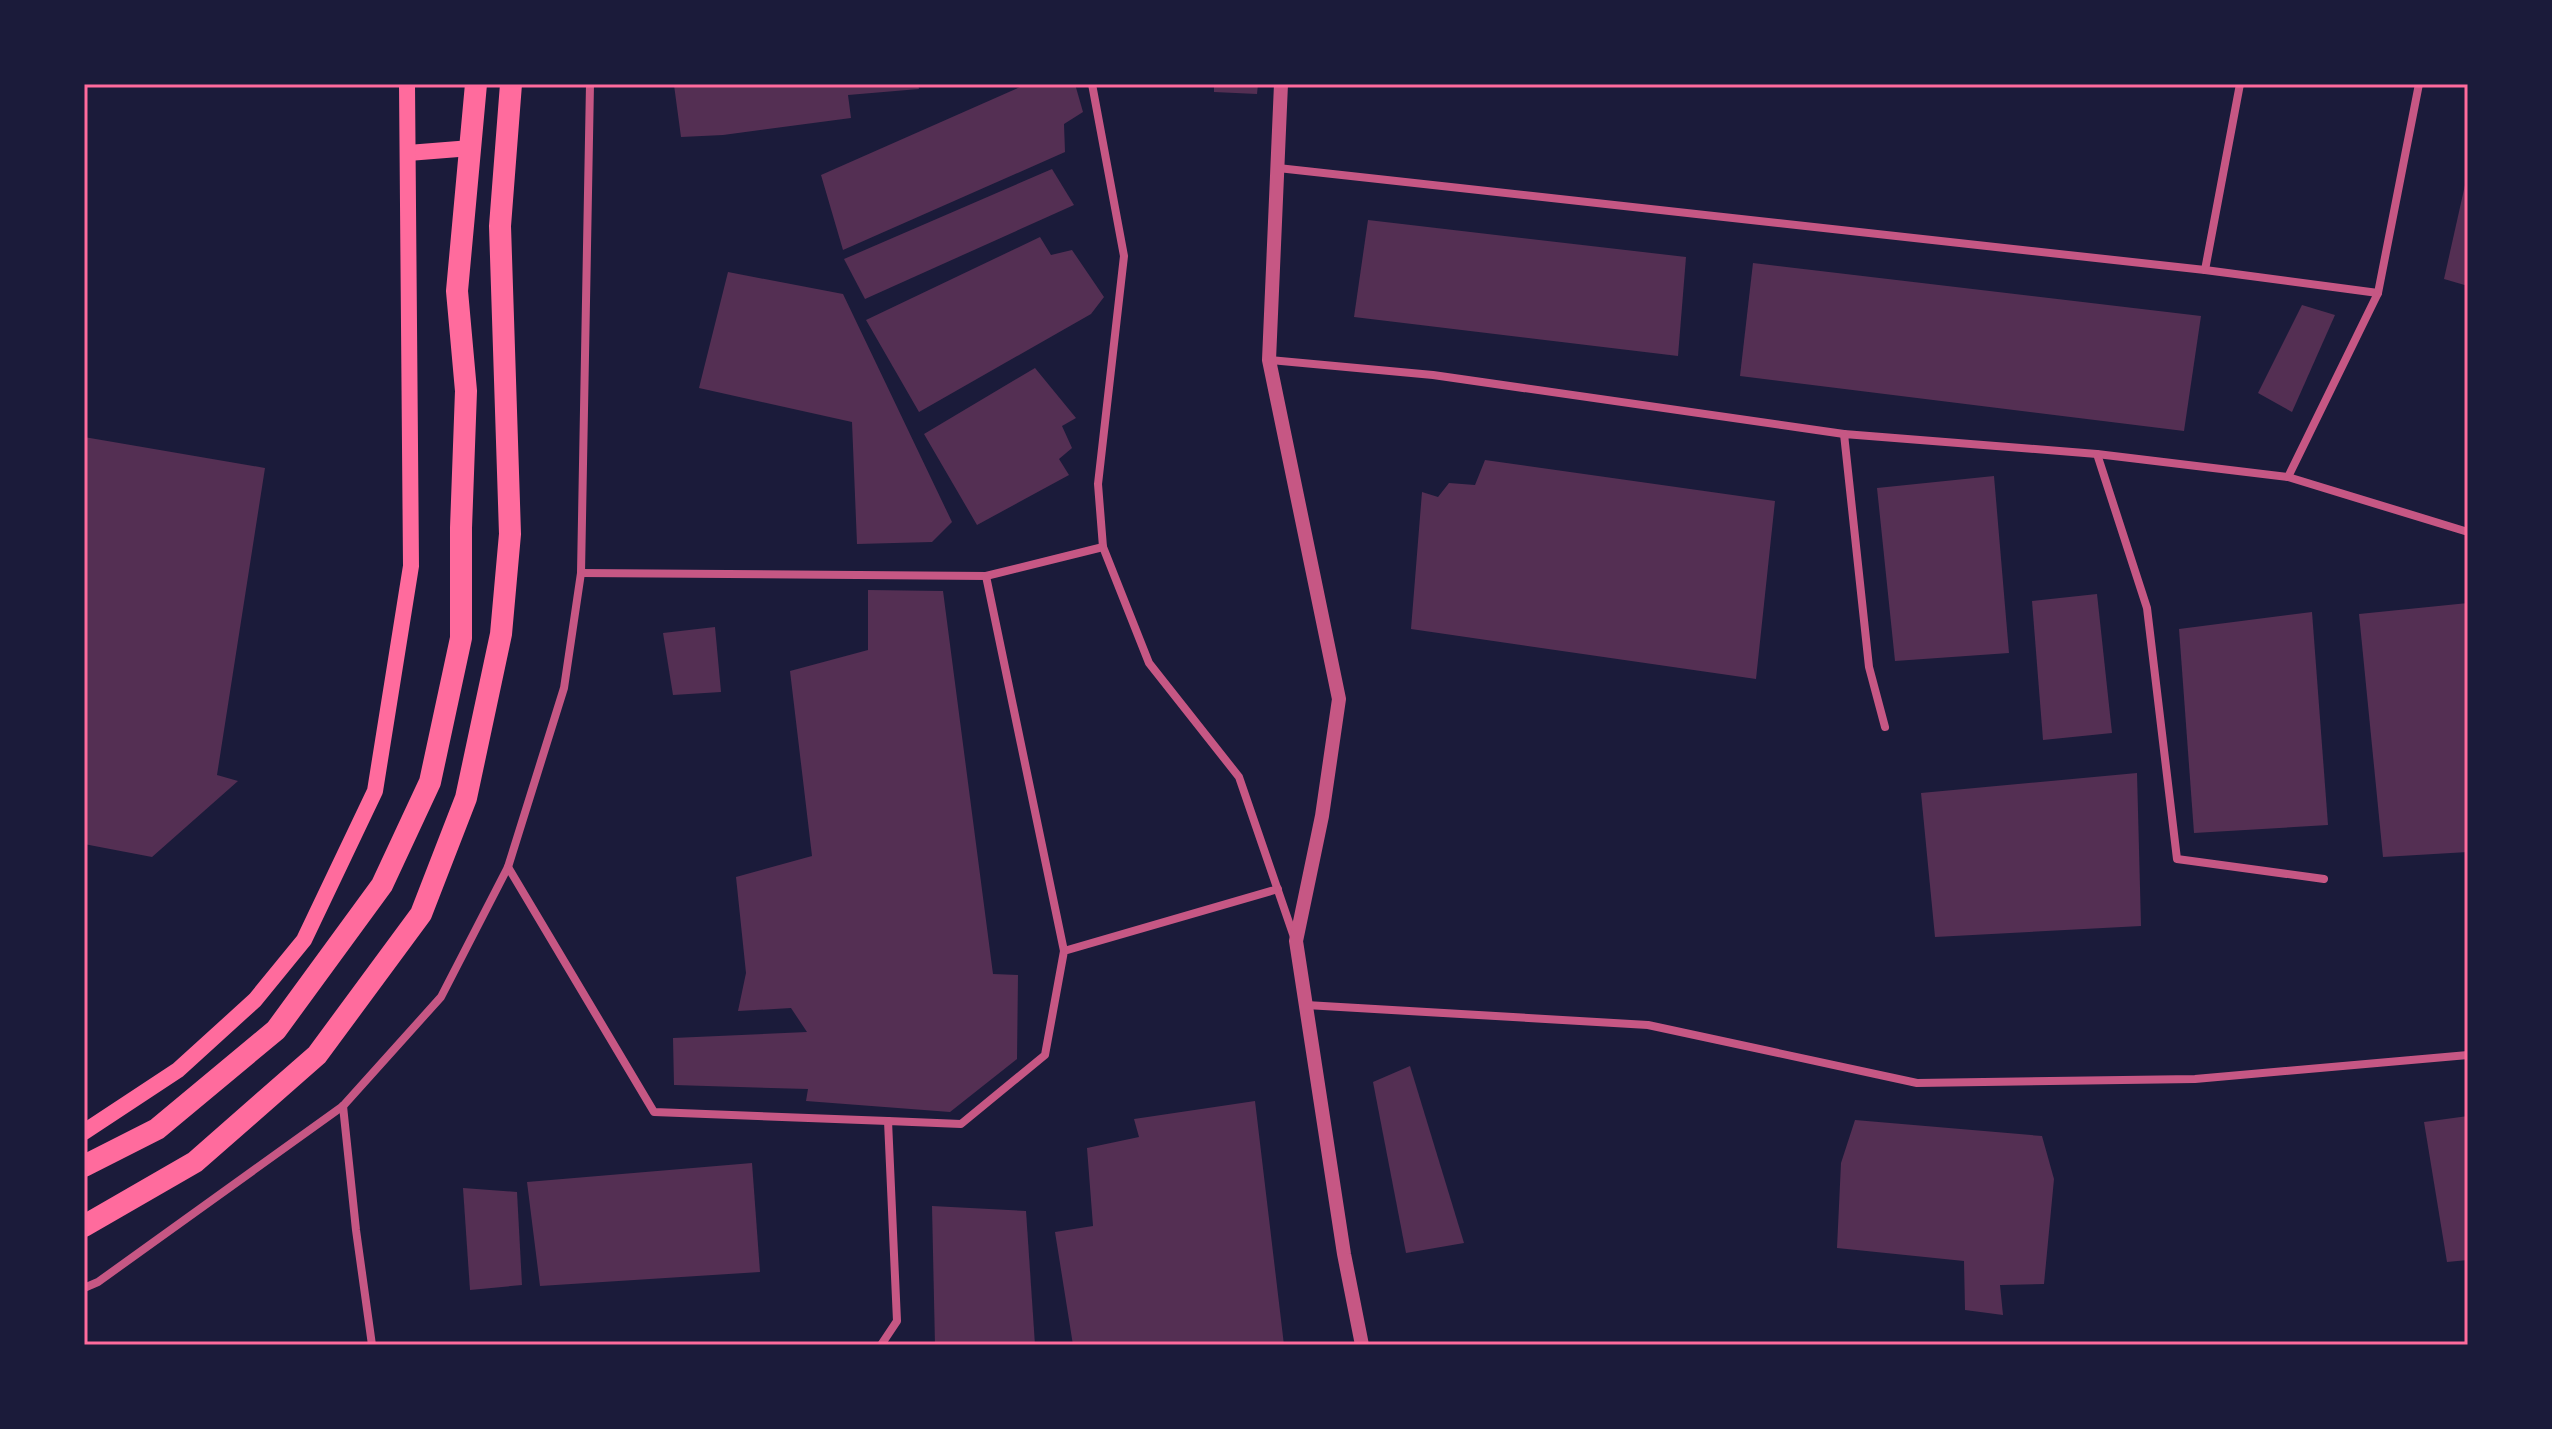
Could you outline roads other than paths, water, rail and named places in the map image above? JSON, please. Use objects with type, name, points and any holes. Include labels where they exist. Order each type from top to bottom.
[{"type":"highway","points":[[84,1166],[157,1129],[276,1030],[382,885],[430,782],[461,638],[466,391],[457,291],[476,84]]},
{"type":"highway","points":[[84,1226],[195,1162],[317,1055],[421,914],[466,798],[501,634],[510,534],[500,226],[511,84]]},
{"type":"main road","points":[[84,1132],[178,1070],[255,1000],[304,940],[375,791],[411,566],[407,84]]},
{"type":"main road","points":[[408,153],[471,148]]},
{"type":"street","points":[[84,1288],[98,1282],[343,1106],[441,997],[508,867],[564,688],[581,573],[590,84]]},
{"type":"street","points":[[1092,84],[1124,256],[1098,484],[1103,547],[1149,663],[1239,777],[1296,941],[1344,1254],[1362,1345]]},
{"type":"street","points":[[1281,84],[1269,360],[1339,699],[1322,816],[1296,941]]},
{"type":"street","points":[[2205,270],[2240,84]]},
{"type":"street","points":[[2288,477],[2378,293],[2419,84]]},
{"type":"street","points":[[1278,168],[2205,270],[2378,293]]},
{"type":"street","points":[[1269,360],[1433,375],[1844,434],[2097,454],[2288,477],[2468,532]]},
{"type":"street","points":[[1844,434],[1869,667],[1885,727]]},
{"type":"street","points":[[2097,454],[2147,608],[2177,859],[2324,879]]},
{"type":"street","points":[[581,573],[986,576],[1103,547]]},
{"type":"street","points":[[508,867],[654,1112],[961,1124],[1045,1055],[1064,951],[986,576]]},
{"type":"street","points":[[1064,951],[1278,889]]},
{"type":"street","points":[[1306,1005],[1648,1025],[1917,1083],[2195,1079],[2468,1055]]},
{"type":"street","points":[[343,1106],[372,1345]]},
{"type":"street","points":[[881,1345],[897,1321],[888,1121]]}]
